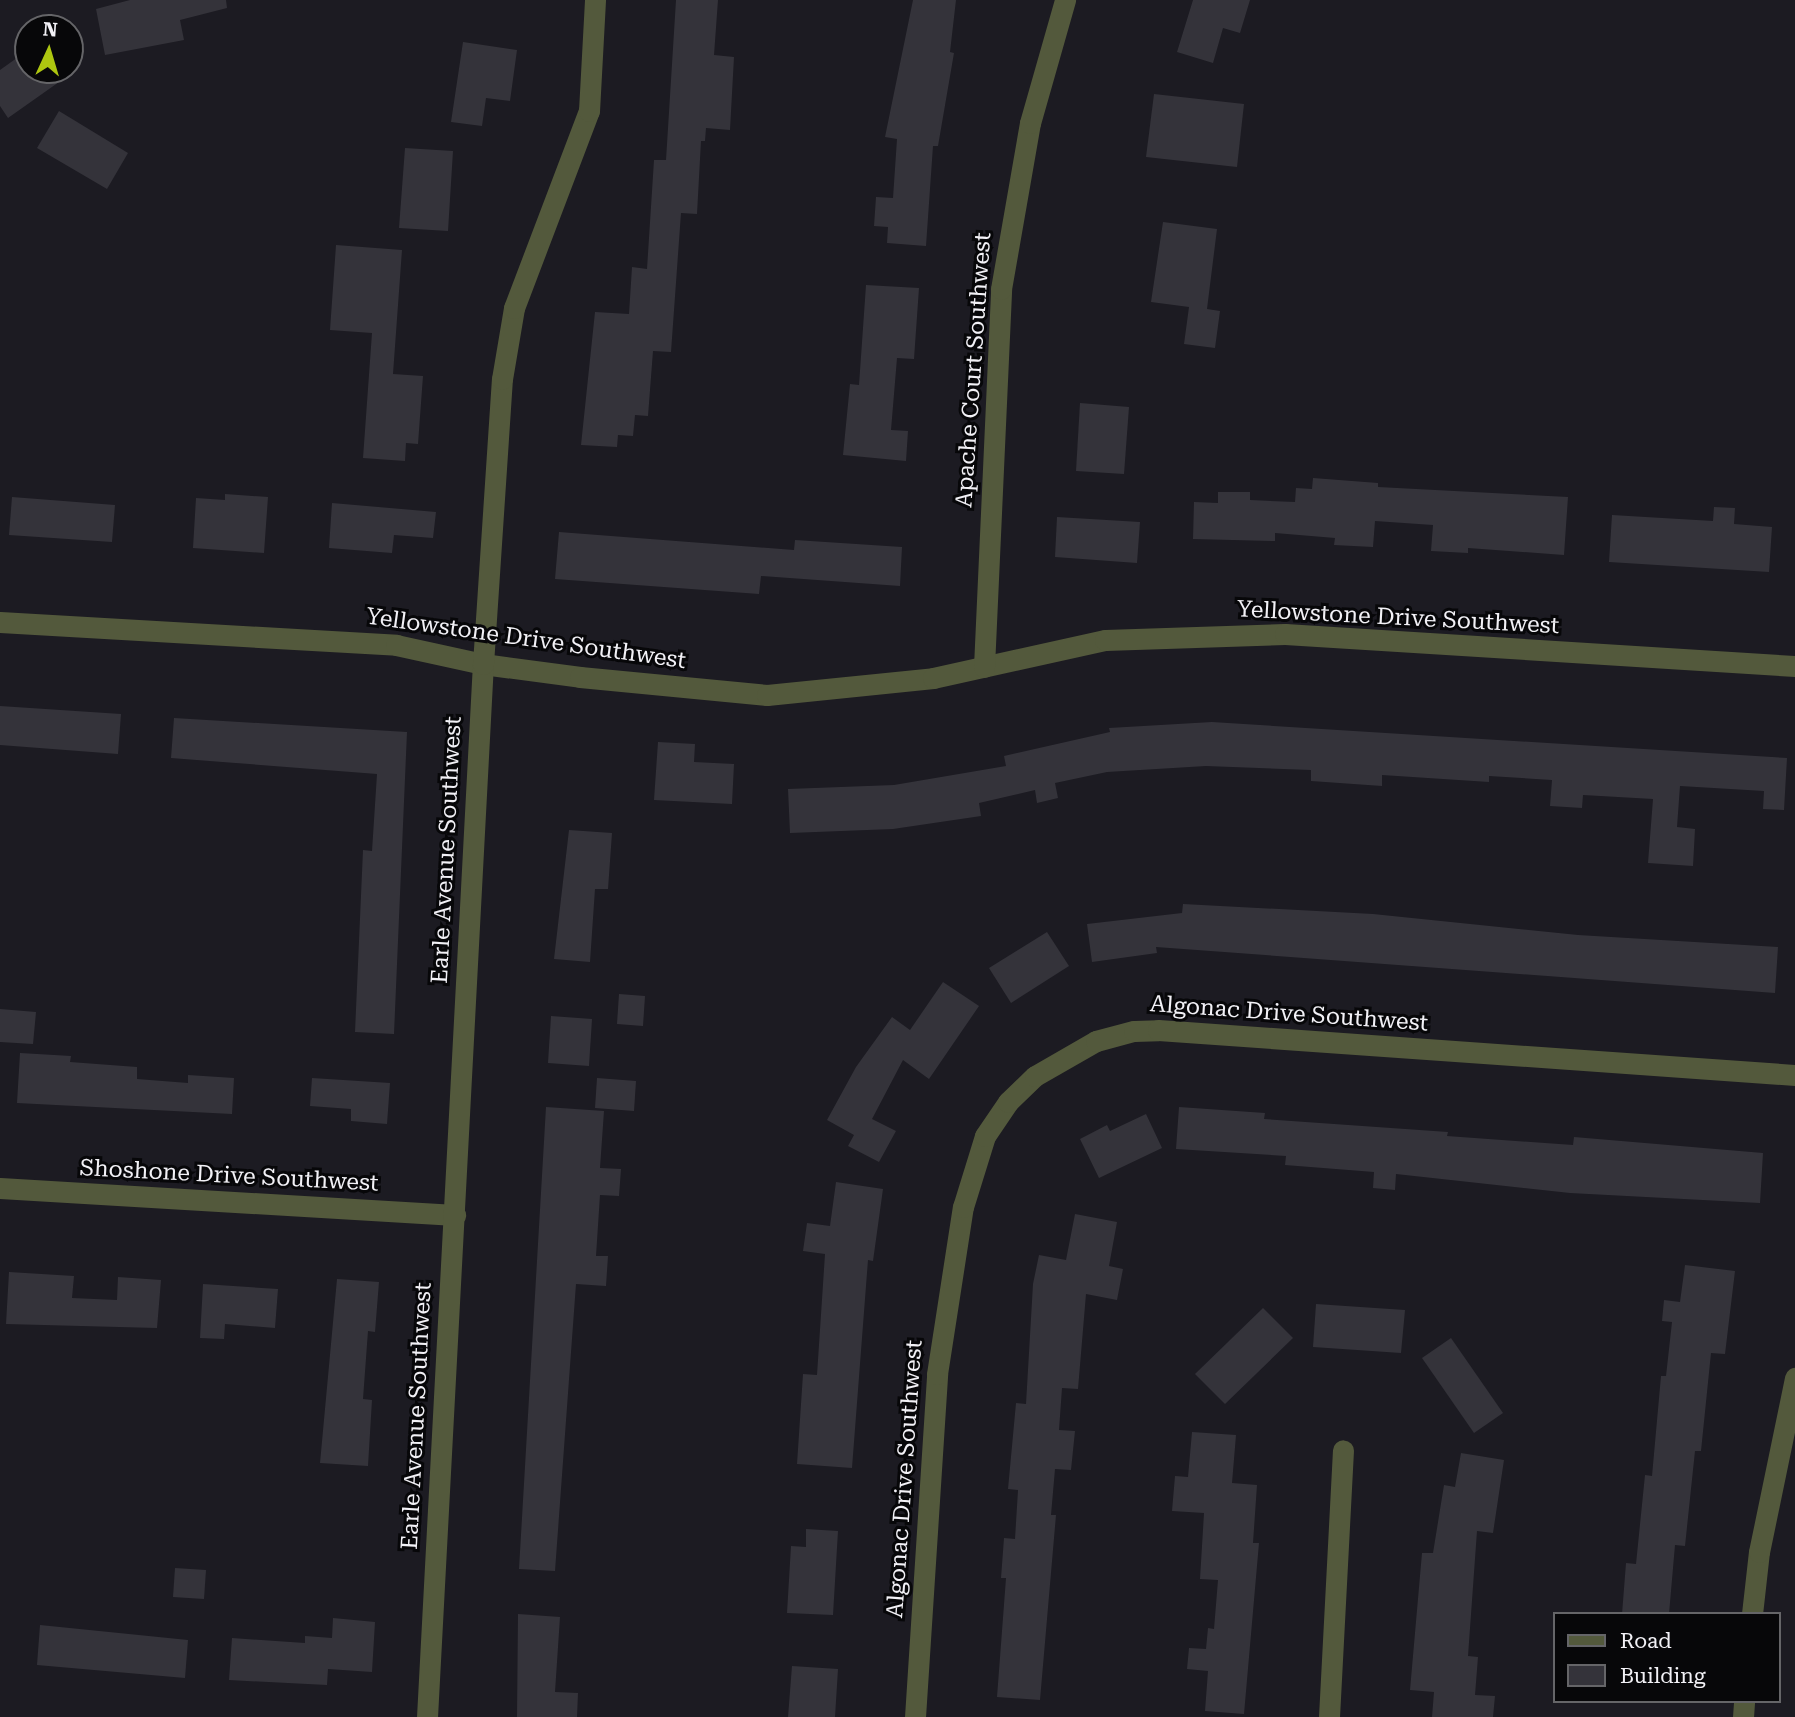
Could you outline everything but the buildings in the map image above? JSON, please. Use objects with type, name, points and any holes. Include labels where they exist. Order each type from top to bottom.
[{"type":"street","name":"Earle Avenue Southwest","points":[[427,1717],[483,664],[502,379],[514,308],[589,111],[595,0]]},
{"type":"street","name":"Apache Court Southwest","points":[[984,667],[1001,289],[1030,123],[1065,0]]},
{"type":"street","name":"Yellowstone Drive Southwest","points":[[0,622],[396,645],[483,664],[768,695],[933,678],[1105,640],[1286,634],[1795,667]]},
{"type":"street","name":"Algonac Drive Southwest","points":[[915,1717],[937,1374],[963,1207],[985,1136],[1008,1102],[1035,1076],[1096,1041],[1158,1030],[1795,1075]]},
{"type":"street","name":"Shoshone Drive Southwest","points":[[0,1188],[455,1215]]},
{"type":"street","points":[[1752,1612],[1759,1552],[1795,1378]]},
{"type":"street","points":[[1329,1717],[1343,1450]]}]
